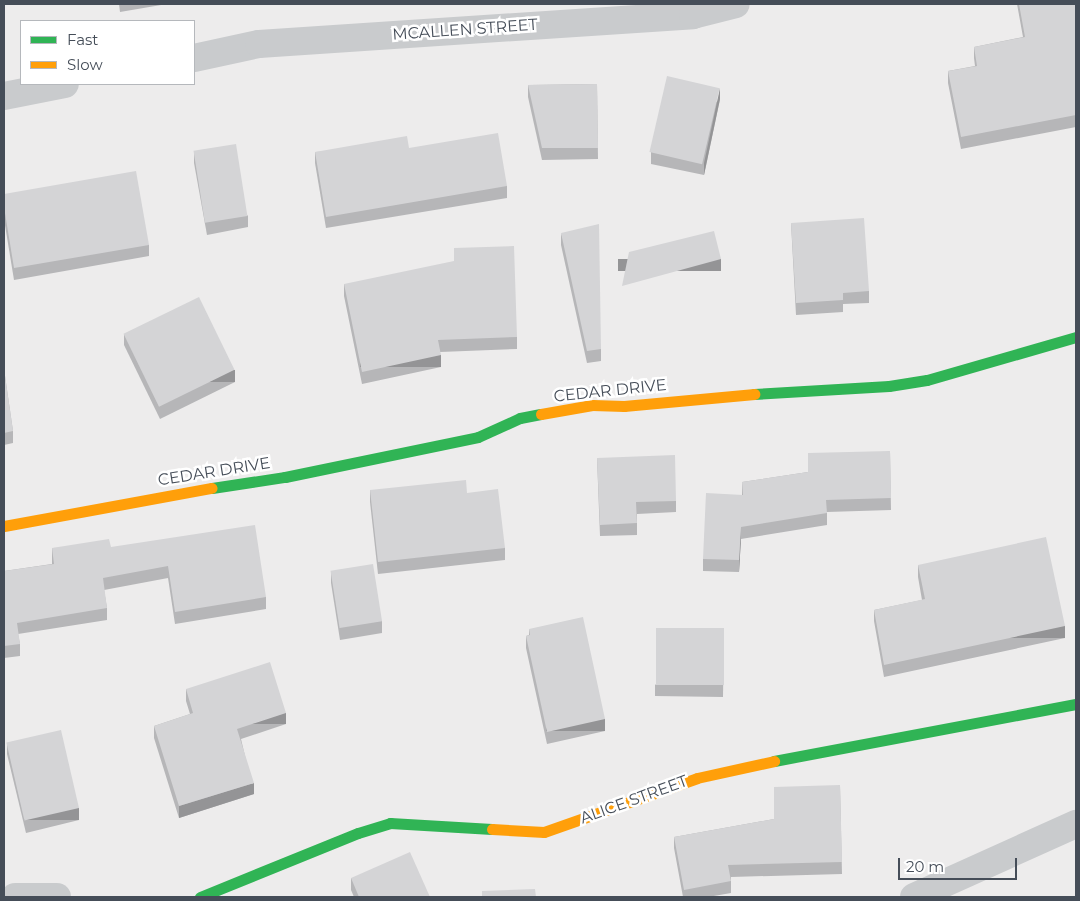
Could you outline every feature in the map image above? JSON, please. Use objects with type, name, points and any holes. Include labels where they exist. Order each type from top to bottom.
[{"type":"street","name":"MCALLEN STREET","points":[[195,58],[259,44],[692,15],[736,4]]},
{"type":"street","points":[[4,96],[60,85]]},
{"type":"street","name":"CEDAR DRIVE","points":[[4,526],[244,482],[285,478],[478,437],[520,418],[574,408],[592,405],[624,406],[705,398],[889,386],[927,380],[1076,338]]},
{"type":"street","name":"ALICE STREET","points":[[200,897],[358,833],[390,824],[544,832],[696,778],[729,769],[1076,704]]},
{"type":"street","points":[[914,897],[1076,824]]},
{"type":"street","points":[[15,897],[57,897]]},
{"type":"building","points":[[1019,4],[1076,4],[1076,115],[961,137],[948,71],[977,66],[974,47],[1025,37]]},
{"type":"building","points":[[667,76],[720,88],[702,164],[649,152]]},
{"type":"building","points":[[597,84],[598,148],[542,148],[528,85]]},
{"type":"building","points":[[498,133],[507,186],[326,217],[315,152],[407,136],[409,148]]},
{"type":"building","points":[[236,144],[247,216],[205,223],[194,151]]},
{"type":"building","points":[[136,171],[149,245],[14,268],[4,207],[4,194]]},
{"type":"building","points":[[864,218],[869,291],[843,293],[843,300],[796,303],[791,223]]},
{"type":"building","points":[[599,224],[601,349],[587,351],[561,233]]},
{"type":"building","points":[[714,231],[721,259],[622,286],[629,252]]},
{"type":"building","points":[[514,246],[517,337],[438,340],[441,355],[362,372],[344,284],[454,261],[454,248]]},
{"type":"building","points":[[199,297],[235,370],[159,407],[124,334]]},
{"type":"building","points":[[4,369],[13,431],[4,433]]},
{"type":"building","points":[[890,451],[891,498],[826,500],[827,513],[741,527],[739,560],[703,559],[706,493],[743,495],[742,482],[808,472],[808,453]]},
{"type":"building","points":[[675,455],[676,501],[636,502],[637,523],[600,525],[597,458]]},
{"type":"building","points":[[466,480],[467,493],[498,489],[505,548],[378,562],[370,490]]},
{"type":"building","points":[[255,525],[266,597],[175,612],[168,566],[103,578],[107,608],[17,623],[20,644],[4,646],[4,571],[54,564],[52,548],[109,539],[111,547]]},
{"type":"building","points":[[1046,537],[1065,626],[884,665],[874,610],[925,599],[918,565]]},
{"type":"building","points":[[373,564],[382,621],[340,628],[331,571]]},
{"type":"building","points":[[583,617],[605,719],[547,732],[526,636],[530,635],[529,629]]},
{"type":"building","points":[[656,628],[724,628],[724,685],[656,685]]},
{"type":"building","points":[[270,662],[286,713],[237,729],[254,783],[179,806],[154,726],[193,713],[186,689]]},
{"type":"building","points":[[61,730],[79,808],[24,821],[6,743]]},
{"type":"building","points":[[840,785],[842,862],[728,865],[731,881],[684,890],[674,837],[774,819],[774,787]]},
{"type":"building","points":[[410,852],[430,897],[359,897],[351,878]]},
{"type":"building","points":[[535,889],[536,897],[482,897],[482,891]]},
{"type":"traffic: fast","points":[[754,394],[889,386],[927,380],[1076,337]]},
{"type":"traffic: fast","points":[[212,488],[285,477],[478,437],[520,418],[541,414]]},
{"type":"traffic: fast","points":[[774,761],[1076,704]]},
{"type":"traffic: fast","points":[[200,897],[358,833],[390,823],[492,829]]},
{"type":"traffic: slow","points":[[541,414],[592,405],[624,406],[754,394]]},
{"type":"traffic: slow","points":[[4,526],[212,488]]},
{"type":"traffic: slow","points":[[492,829],[544,832],[697,778],[774,761]]}]
